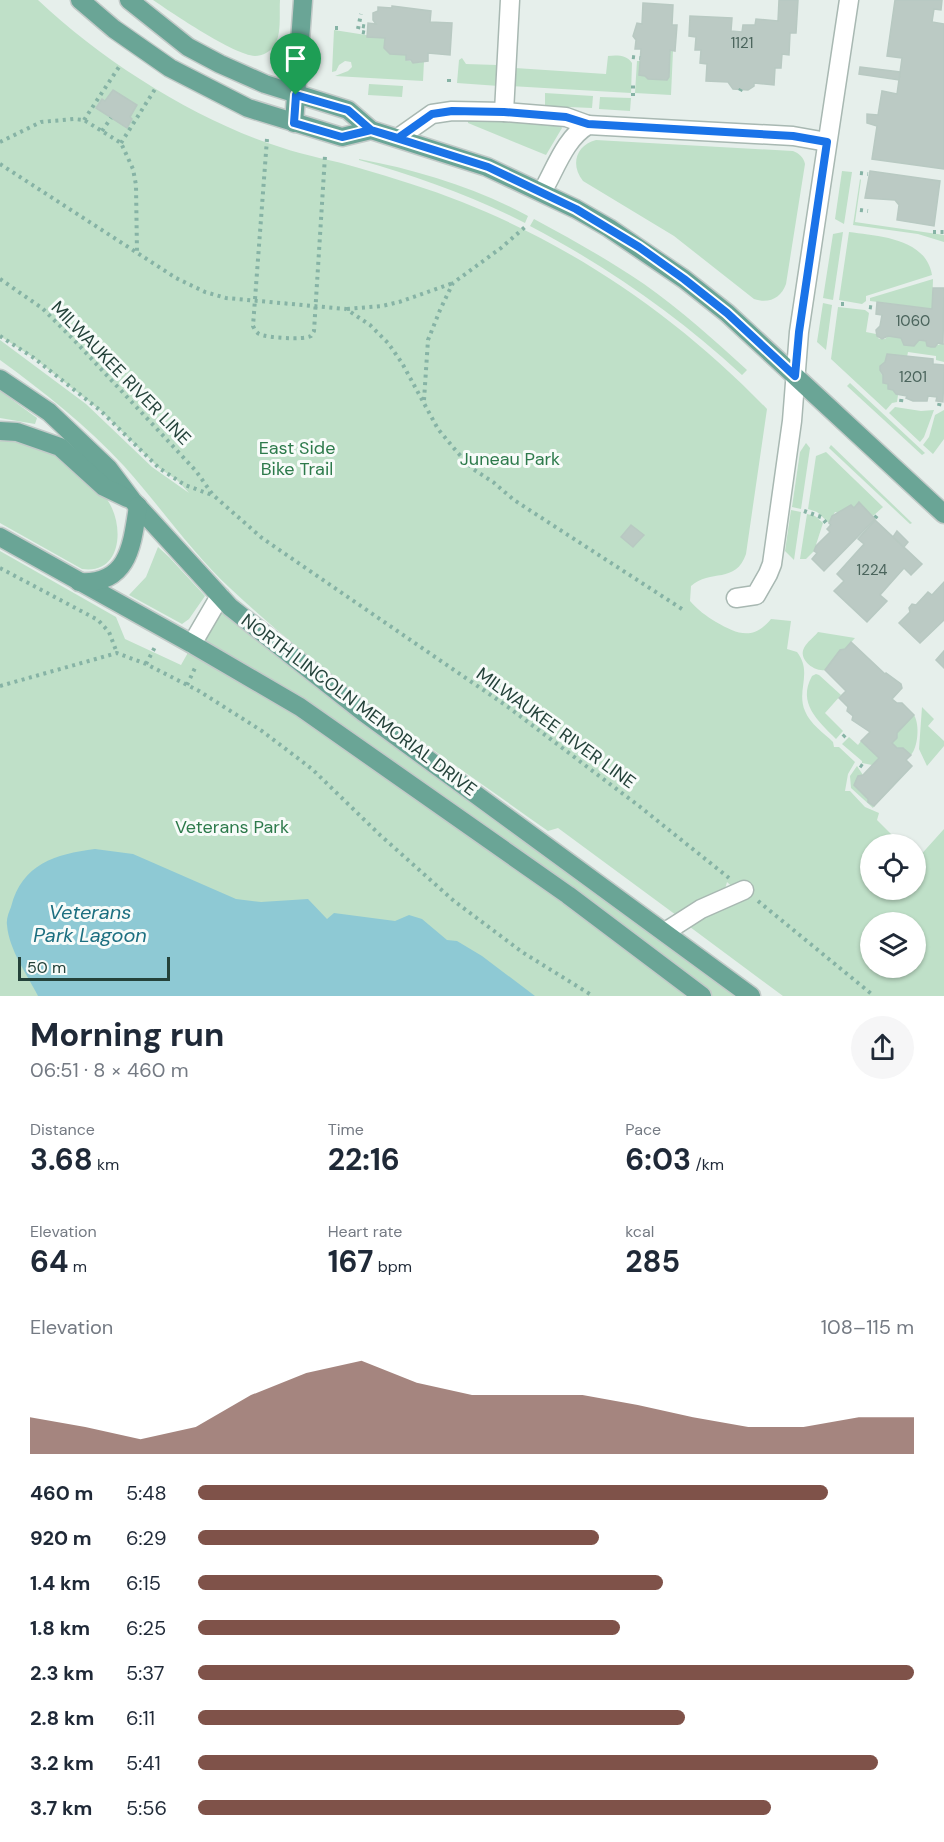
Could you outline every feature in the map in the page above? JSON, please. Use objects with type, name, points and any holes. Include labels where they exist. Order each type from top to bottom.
[{"type":"main road","points":[[80,0],[114,29],[170,68],[248,108],[342,137],[371,130]]},
{"type":"main road","points":[[129,0],[188,47],[253,80],[348,110],[371,130],[488,167],[542,192],[609,228],[684,279],[727,313],[944,514]]},
{"type":"main road","points":[[294,123],[303,0]]},
{"type":"main road","name":"NORTH LINCOLN MEMORIAL DRIVE","points":[[0,378],[56,419],[108,468],[135,503],[230,607],[363,712],[751,996]]},
{"type":"main road","points":[[0,431],[17,432],[60,447],[104,487],[135,503],[130,550],[125,562],[116,572],[100,581],[79,582]]},
{"type":"main road","name":"NORTH LINCOLN MEMORIAL DRIVE","points":[[0,537],[300,707],[568,895],[702,996]]},
{"type":"street","points":[[504,112],[510,0]]},
{"type":"street","points":[[736,598],[756,595],[772,564],[792,421],[799,332],[849,0]]},
{"type":"street","points":[[398,138],[432,114],[468,110],[566,117],[588,124],[793,136],[827,142]]},
{"type":"street","points":[[542,192],[571,139],[578,130],[588,124]]},
{"type":"street","points":[[192,644],[220,596]]},
{"type":"street","points":[[665,932],[701,909],[744,890]]},
{"type":"path","points":[[360,29],[361,14]]},
{"type":"path","points":[[360,29],[368,27]]},
{"type":"path","points":[[335,28],[342,28]]},
{"type":"path","points":[[360,29],[367,33]]},
{"type":"path","points":[[632,57],[640,58]]},
{"type":"path","points":[[84,120],[121,63]]},
{"type":"path","points":[[633,84],[633,96]]},
{"type":"path","points":[[121,143],[157,86]]},
{"type":"path","points":[[102,131],[111,118]]},
{"type":"path","points":[[0,142],[41,122],[60,119],[84,120],[121,143],[133,169],[136,185],[137,253]]},
{"type":"path","points":[[267,139],[254,302],[253,326],[258,334],[302,339],[311,336],[314,331],[325,156]]},
{"type":"path","points":[[0,164],[176,278],[205,292],[254,302],[346,309],[399,302],[453,283],[501,248],[525,227]]},
{"type":"path","points":[[860,173],[868,174]]},
{"type":"path","points":[[860,210],[868,211]]},
{"type":"path","points":[[933,232],[944,232]]},
{"type":"path","name":"MILWAUKEE RIVER LINE","points":[[0,279],[42,308],[196,471],[213,495],[262,538],[508,707],[639,806],[874,996]]},
{"type":"path","points":[[424,401],[428,340],[453,283]]},
{"type":"path","points":[[869,308],[876,309]]},
{"type":"path","points":[[346,309],[370,325],[388,343],[402,363],[438,429],[473,469],[514,500],[682,609]]},
{"type":"path","name":"MILWAUKEE RIVER LINE","points":[[0,336],[33,358],[101,411],[159,468],[185,485],[213,495]]},
{"type":"path","points":[[901,402],[902,395]]},
{"type":"path","points":[[804,511],[821,517],[830,526]]},
{"type":"path","points":[[875,518],[879,513]]},
{"type":"path","points":[[0,568],[98,620],[109,632],[117,653]]},
{"type":"path","points":[[0,686],[117,653],[146,664],[199,691],[283,746],[454,901],[522,952],[593,996]]},
{"type":"green space","name":"Juneau Park","points":[[0,0],[38,0],[63,23],[121,66],[152,87],[216,122],[280,147],[349,165],[462,202],[546,241],[626,289],[699,346],[767,409],[746,554],[736,569],[698,581],[691,586],[690,601],[712,620],[738,632],[751,633],[771,619],[791,621],[787,649],[797,652],[802,660],[804,674],[802,696],[807,716],[833,742],[834,747],[839,747],[855,762],[848,774],[845,791],[850,791],[865,807],[879,813],[877,820],[891,834],[860,834],[860,900],[926,900],[926,849],[944,829],[944,996],[783,996],[686,924],[739,893],[727,882],[725,889],[676,915],[558,828],[548,831],[345,685],[268,622],[216,575],[110,451],[65,410],[0,360],[0,340],[86,404],[152,467],[189,493],[177,480],[159,468],[101,411],[34,358],[0,336]]},
{"type":"green space","points":[[153,0],[280,0],[277,41],[270,50],[263,54],[255,56],[245,54],[203,32]]},
{"type":"green space","points":[[501,0],[499,86],[457,83],[459,60],[462,58],[466,64],[497,65]]},
{"type":"green space","points":[[334,30],[385,38],[384,48],[390,54],[406,55],[406,60],[418,63],[424,61],[423,81],[335,76],[352,67],[351,62],[345,61],[336,71],[332,72]]},
{"type":"green space","points":[[670,50],[673,51],[671,95],[635,93],[637,61],[640,61],[639,75],[648,79],[666,80],[669,77]]},
{"type":"green space","points":[[608,56],[625,57],[632,63],[631,93],[510,86],[515,68],[606,74]]},
{"type":"green space","points":[[369,84],[403,86],[402,97],[368,95]]},
{"type":"green space","points":[[545,93],[593,96],[592,108],[545,106]]},
{"type":"green space","points":[[600,97],[631,98],[630,111],[599,109]]},
{"type":"green space","points":[[468,120],[560,125],[562,128],[546,155],[468,123]]},
{"type":"green space","points":[[596,140],[793,151],[799,154],[805,164],[786,284],[781,293],[774,299],[765,301],[754,299],[674,236],[583,181],[577,169],[577,156],[584,146]]},
{"type":"green space","points":[[359,159],[446,181],[528,216],[525,223],[444,187]]},
{"type":"green space","points":[[842,171],[852,172],[844,224],[835,219]]},
{"type":"green space","points":[[860,179],[855,222],[944,235],[944,242],[918,234],[853,225]]},
{"type":"green space","points":[[534,219],[604,258],[644,284],[710,336],[747,370],[742,375],[692,332],[641,293],[587,258],[530,226]]},
{"type":"green space","points":[[843,232],[833,300],[823,298],[833,234]]},
{"type":"green space","points":[[849,232],[886,238],[911,246],[921,253],[932,275],[866,296],[866,301],[862,304],[839,300]]},
{"type":"green space","points":[[933,279],[932,309],[870,301],[870,298]]},
{"type":"green space","points":[[823,303],[832,305],[826,350],[817,342]]},
{"type":"green space","points":[[838,307],[865,310],[869,313],[866,332],[876,334],[879,339],[885,339],[888,336],[901,338],[904,345],[914,346],[919,340],[926,341],[927,346],[931,347],[944,343],[944,362],[936,360],[936,356],[908,352],[907,357],[887,354],[885,362],[880,366],[883,383],[888,384],[889,389],[898,395],[897,402],[892,403],[886,410],[831,359]]},
{"type":"green space","points":[[850,383],[925,453],[922,455],[847,386]]},
{"type":"green space","points":[[0,391],[37,418],[35,424],[0,418]]},
{"type":"green space","points":[[895,407],[921,411],[934,410],[920,442],[889,413]]},
{"type":"green space","points":[[944,410],[944,439],[933,454],[923,445],[929,437],[935,415]]},
{"type":"green space","points":[[0,438],[47,450],[71,465],[104,495],[112,508],[118,533],[113,556],[106,564],[96,569],[82,569],[0,523]]},
{"type":"green space","points":[[806,443],[810,448],[801,509],[792,507],[800,452]]},
{"type":"green space","points":[[831,445],[912,523],[910,524],[829,448]]},
{"type":"green space","points":[[826,452],[883,507],[873,516],[859,503],[854,508],[851,505],[839,513],[835,512],[829,523],[817,512],[808,509],[816,456]]},
{"type":"green space","points":[[791,510],[801,512],[794,560],[785,551]]},
{"type":"green space","points":[[807,514],[815,516],[823,523],[814,551],[806,559],[800,559]]},
{"type":"green space","points":[[158,547],[205,596],[189,619],[182,624],[129,595],[146,577]]},
{"type":"green space","name":"Veterans Park","points":[[0,551],[116,617],[125,639],[181,665],[220,596],[751,996],[0,996]]},
{"type":"green space","points":[[818,632],[855,638],[845,649],[840,650],[825,670],[812,667],[803,656],[805,646]]},
{"type":"green space","points":[[816,674],[841,695],[825,713],[843,731],[836,739],[817,718],[808,703],[808,686],[812,676]]},
{"type":"green space","points":[[922,707],[934,719],[928,726],[944,741],[944,746],[927,766],[919,749]]},
{"type":"green space","points":[[914,715],[917,736],[911,755],[892,743],[897,733]]},
{"type":"green space","points":[[849,737],[858,745],[861,741],[879,758],[872,765],[862,763],[842,744]]},
{"type":"green space","points":[[857,766],[863,775],[858,777],[854,785],[874,806],[873,808],[851,788],[850,776]]},
{"type":"water","name":"Veterans Park Lagoon","points":[[95,849],[133,854],[236,899],[261,902],[308,899],[327,919],[334,913],[395,921],[409,915],[422,919],[447,940],[457,941],[482,956],[535,996],[38,996],[15,953],[8,934],[7,918],[16,892],[23,880],[42,864],[67,854]]},
{"type":"building","points":[[779,0],[798,0],[796,33],[790,33],[789,55],[782,54],[781,68],[775,68],[774,85],[754,83],[754,86],[748,90],[733,89],[728,82],[706,81],[707,64],[700,63],[701,50],[695,50],[696,37],[689,36],[690,16],[732,18],[731,31],[742,32],[743,25],[755,25],[756,19],[778,21]]},
{"type":"building","points":[[895,0],[942,0],[941,10],[934,9],[932,22],[944,24],[944,169],[872,159],[877,126],[867,123],[867,114],[878,115],[882,91],[897,94],[902,58],[887,56]]},
{"type":"building","points":[[643,3],[673,5],[672,25],[677,25],[675,51],[670,50],[667,80],[648,79],[639,75],[641,49],[635,49],[636,40],[633,36],[637,23],[642,24]]},
{"type":"building","points":[[392,6],[431,11],[430,22],[452,23],[450,55],[428,53],[428,61],[413,63],[411,60],[406,60],[406,55],[390,54],[384,48],[385,38],[367,37],[368,23],[376,24],[373,20],[373,13],[378,11],[378,7],[392,8]]},
{"type":"building","points":[[860,67],[900,72],[899,80],[859,74]]},
{"type":"building","points":[[113,90],[137,105],[127,128],[96,108],[102,99],[105,101]]},
{"type":"building","points":[[870,171],[940,181],[934,226],[897,220],[899,205],[895,200],[865,198]]},
{"type":"building","points":[[933,288],[944,288],[943,344],[938,343],[935,347],[931,347],[927,346],[926,341],[919,340],[914,346],[904,345],[901,338],[888,336],[882,339],[877,336],[876,330],[880,326],[882,315],[876,314],[877,302],[932,309]]},
{"type":"building","points":[[887,354],[933,359],[933,364],[944,365],[943,402],[936,401],[937,397],[928,396],[927,401],[913,401],[906,398],[907,396],[896,394],[893,390],[888,389],[888,384],[883,383],[880,370]]},
{"type":"building","points":[[859,502],[875,519],[824,571],[812,559],[817,553],[814,551],[816,546],[830,532],[827,529],[831,525],[829,523],[832,516],[851,505],[854,508]]},
{"type":"building","points":[[875,520],[922,564],[911,575],[904,568],[880,595],[887,601],[867,622],[834,591],[844,581],[837,574],[864,544],[858,539]]},
{"type":"building","points":[[631,525],[644,535],[633,547],[621,537]]},
{"type":"building","points":[[897,531],[908,542],[904,547],[893,537]]},
{"type":"building","points":[[944,582],[944,620],[920,643],[899,623],[910,612],[909,608],[912,604],[916,605],[928,592],[932,595]]},
{"type":"building","points":[[851,642],[885,674],[901,684],[902,688],[892,699],[897,703],[902,703],[914,715],[897,733],[897,738],[892,743],[911,755],[906,760],[912,766],[874,806],[854,785],[858,776],[863,775],[879,758],[861,741],[870,732],[852,720],[853,716],[847,711],[848,707],[839,698],[846,691],[825,670],[840,650],[845,649]]},
{"type":"building","points":[[944,651],[944,668],[936,660]]},
{"type":"route","points":[[296,95],[294,123],[342,137],[371,130],[398,138],[432,114],[468,110],[566,117],[588,124],[793,136],[827,142],[799,332],[795,376],[727,313],[684,279],[639,247],[576,209],[488,167],[371,130],[348,110],[296,95]]},
{"type":"park label","name":"East Side Bike Trail","points":[[297,458]]}]
